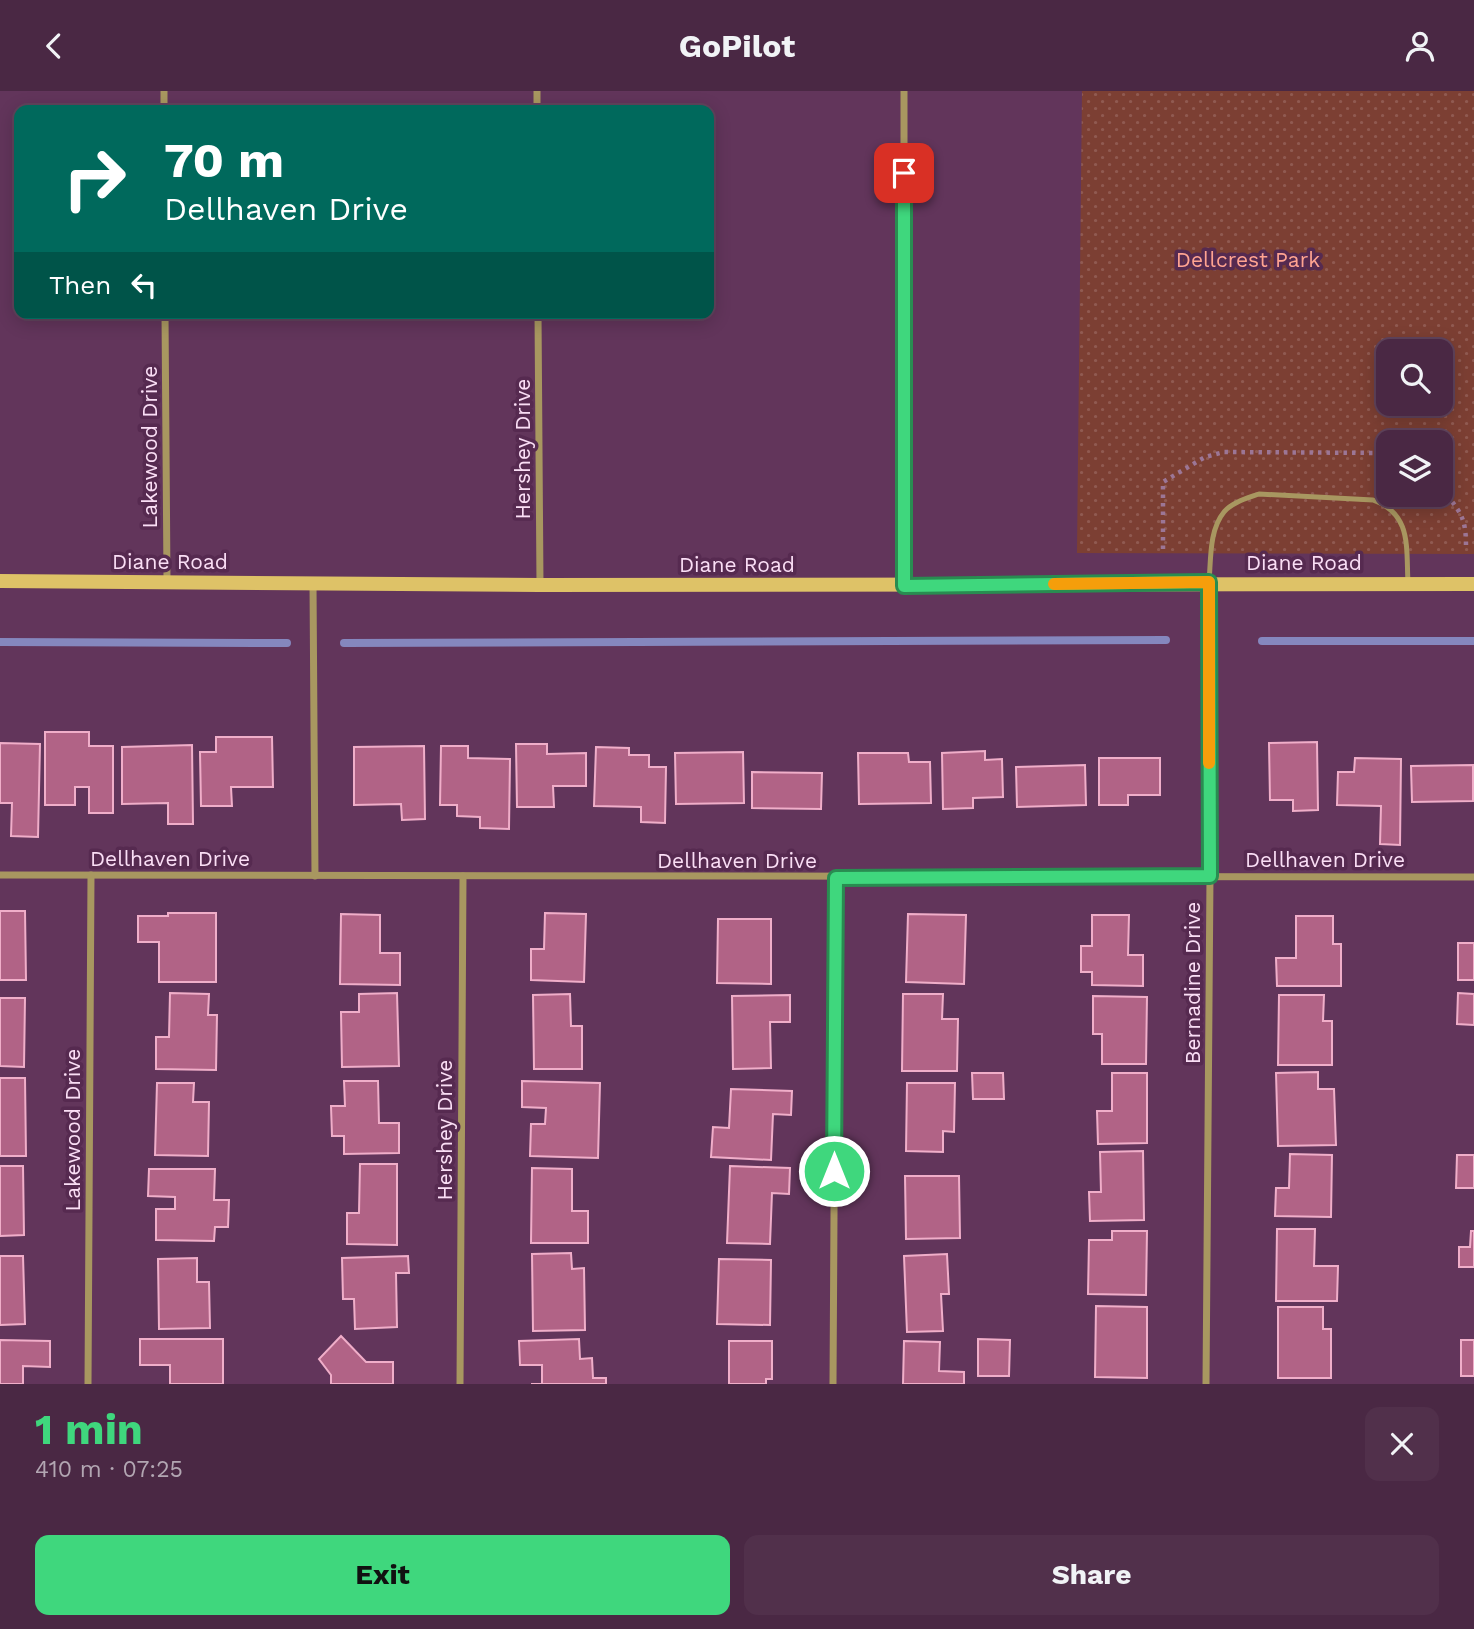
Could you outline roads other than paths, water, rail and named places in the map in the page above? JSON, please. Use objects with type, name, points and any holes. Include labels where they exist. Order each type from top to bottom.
[{"type":"street","points":[[904,91],[904,586]]},
{"type":"street","name":"Lakewood Drive","points":[[165,319],[167,581]]},
{"type":"street","name":"Hershey Drive","points":[[538,319],[540,585]]},
{"type":"street","name":"Diane Road","points":[[0,582],[904,586],[1209,582],[1474,583]]},
{"type":"street","points":[[313,582],[315,876]]},
{"type":"street","name":"Bernadine Drive","points":[[1206,1384],[1209,582]]},
{"type":"street","name":"Dellhaven Drive","points":[[0,875],[1474,877]]},
{"type":"street","name":"Lakewood Drive","points":[[88,1384],[91,875]]},
{"type":"street","name":"Hershey Drive","points":[[460,1384],[463,876]]},
{"type":"street","points":[[833,1384],[836,878]]},
{"type":"lane","points":[[1209,582],[1214,532],[1225,511],[1241,500],[1259,494],[1373,500],[1387,505],[1399,516],[1406,537],[1408,583]]},
{"type":"waterway","points":[[344,643],[1166,640]]},
{"type":"waterway","points":[[1262,641],[1474,641]]},
{"type":"waterway","points":[[0,642],[287,643]]},
{"type":"park label","name":"Dellcrest Park","points":[[1248,259]]}]
